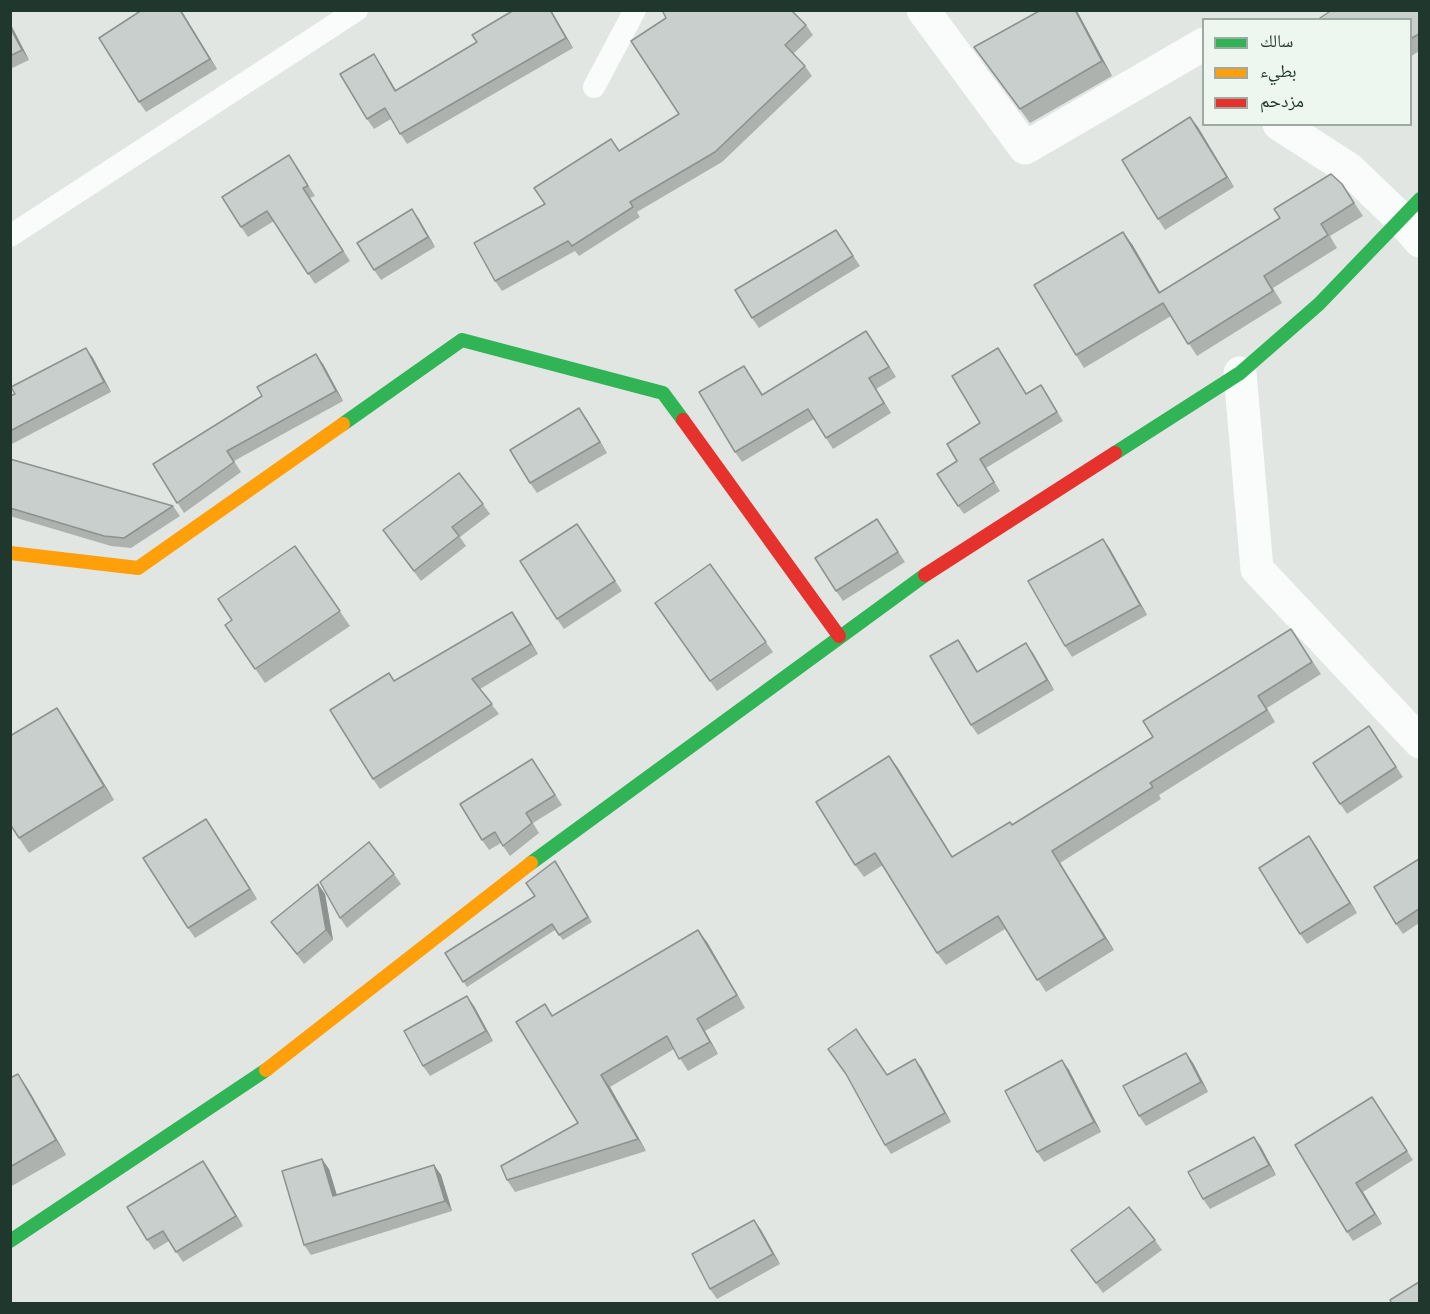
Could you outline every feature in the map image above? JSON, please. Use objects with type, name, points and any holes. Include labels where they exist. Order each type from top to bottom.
[{"type":"street","points":[[923,10],[1025,148],[1202,45]]},
{"type":"street","points":[[10,1241],[283,1058],[567,835],[897,593],[1240,373],[1413,219],[1349,169],[1282,126]]},
{"type":"street","points":[[10,553],[138,568],[462,340],[663,393],[839,636]]},
{"type":"street","points":[[1240,373],[1257,569],[1419,742]]},
{"type":"lane","points":[[10,236],[357,10]]},
{"type":"lane","points":[[594,87],[635,10]]},
{"type":"building","points":[[142,10],[180,10],[210,59],[139,102],[99,38]]},
{"type":"building","points":[[514,10],[550,10],[566,38],[400,134],[385,108],[367,119],[340,74],[374,54],[395,91],[477,42],[472,35]]},
{"type":"building","points":[[662,10],[791,10],[806,25],[785,45],[805,66],[715,152],[630,202],[633,207],[572,246],[568,241],[495,281],[474,243],[545,204],[534,188],[611,139],[619,151],[679,114],[631,41],[666,18]]},
{"type":"building","points":[[1041,10],[1075,10],[1102,61],[1020,109],[974,47]]},
{"type":"building","points":[[1332,10],[1419,10],[1419,34],[1412,38],[1412,18],[1320,18]]},
{"type":"building","points":[[10,27],[22,50],[10,56]]},
{"type":"building","points":[[1190,117],[1227,177],[1158,219],[1122,160]]},
{"type":"building","points":[[289,155],[308,186],[303,188],[343,251],[308,274],[267,211],[241,227],[222,197]]},
{"type":"building","points":[[1331,174],[1342,184],[1354,203],[1321,224],[1328,235],[1264,276],[1273,291],[1188,344],[1163,303],[1076,355],[1034,285],[1123,232],[1159,293],[1280,218],[1274,209]]},
{"type":"building","points":[[412,209],[428,237],[374,270],[357,243]]},
{"type":"building","points":[[836,230],[853,256],[752,318],[735,290]]},
{"type":"building","points":[[866,331],[889,367],[869,378],[884,403],[826,438],[808,409],[735,452],[699,392],[744,366],[762,395]]},
{"type":"building","points":[[86,348],[104,382],[10,431],[10,396],[15,394],[11,387]]},
{"type":"building","points":[[998,348],[1026,394],[1041,385],[1057,412],[980,459],[994,482],[958,506],[937,474],[957,461],[947,444],[980,423],[952,376]]},
{"type":"building","points":[[316,354],[336,391],[227,451],[234,462],[177,503],[153,464],[262,396],[257,387]]},
{"type":"building","points":[[579,408],[600,442],[530,483],[510,450]]},
{"type":"building","points":[[10,459],[173,506],[124,538],[104,536],[10,508]]},
{"type":"building","points":[[459,473],[483,504],[452,527],[459,536],[414,571],[383,530]]},
{"type":"building","points":[[877,519],[898,552],[836,591],[815,558]]},
{"type":"building","points":[[577,524],[615,581],[557,619],[520,561]]},
{"type":"building","points":[[1103,539],[1140,605],[1065,646],[1028,581]]},
{"type":"building","points":[[295,546],[340,611],[255,669],[225,625],[232,620],[218,599]]},
{"type":"building","points":[[710,564],[766,642],[710,681],[655,603]]},
{"type":"building","points":[[512,612],[531,644],[472,679],[492,704],[373,779],[330,710],[389,673],[394,681]]},
{"type":"building","points":[[1291,629],[1312,662],[1258,696],[1267,710],[1150,783],[1153,787],[1052,851],[1105,938],[1037,980],[998,916],[937,953],[875,853],[855,865],[816,802],[889,756],[952,857],[1010,822],[1012,825],[1153,737],[1143,721]]},
{"type":"building","points":[[958,640],[977,672],[1026,643],[1047,680],[971,725],[930,656]]},
{"type":"building","points":[[57,708],[104,786],[19,838],[10,824],[10,736]]},
{"type":"building","points":[[1369,726],[1396,767],[1340,804],[1313,763]]},
{"type":"building","points":[[532,759],[555,795],[526,813],[532,823],[503,846],[495,832],[482,840],[460,804]]},
{"type":"building","points":[[206,819],[250,889],[188,928],[143,858]]},
{"type":"building","points":[[1309,836],[1350,903],[1300,934],[1259,868]]},
{"type":"building","points":[[369,842],[394,874],[340,918],[320,882]]},
{"type":"building","points":[[1419,859],[1419,909],[1396,924],[1374,887]]},
{"type":"building","points":[[555,861],[588,917],[559,935],[552,924],[463,982],[445,953],[535,896],[526,883]]},
{"type":"building","points":[[318,884],[326,930],[297,954],[271,922]]},
{"type":"building","points":[[698,930],[737,995],[697,1019],[710,1042],[679,1059],[667,1036],[601,1075],[638,1139],[507,1180],[501,1166],[578,1123],[516,1022],[545,1004],[552,1016]]},
{"type":"building","points":[[467,996],[486,1031],[423,1066],[404,1031]]},
{"type":"building","points":[[856,1029],[887,1075],[915,1059],[945,1113],[885,1145],[846,1074],[828,1049]]},
{"type":"building","points":[[1186,1053],[1201,1082],[1139,1116],[1123,1086]]},
{"type":"building","points":[[1062,1060],[1094,1122],[1037,1152],[1005,1091]]},
{"type":"building","points":[[18,1074],[56,1140],[10,1167],[10,1078]]},
{"type":"building","points":[[1372,1097],[1407,1151],[1356,1183],[1375,1214],[1347,1232],[1295,1145]]},
{"type":"building","points":[[1254,1137],[1269,1165],[1203,1199],[1188,1172]]},
{"type":"building","points":[[322,1159],[333,1196],[434,1165],[445,1201],[304,1245],[282,1171]]},
{"type":"building","points":[[203,1161],[236,1216],[176,1252],[163,1231],[147,1240],[127,1207]]},
{"type":"building","points":[[1129,1207],[1155,1240],[1096,1283],[1071,1250]]},
{"type":"building","points":[[754,1220],[773,1254],[710,1289],[692,1254]]},
{"type":"building","points":[[1419,1282],[1419,1304],[1392,1304],[1390,1300]]},
{"type":"traffic: fast","points":[[1115,453],[1240,373],[1319,304],[1420,199]]},
{"type":"traffic: fast","points":[[343,424],[462,340],[663,393],[683,420]]},
{"type":"traffic: fast","points":[[531,863],[925,575]]},
{"type":"traffic: fast","points":[[10,1241],[266,1070]]},
{"type":"traffic: slow","points":[[10,553],[138,568],[343,424]]},
{"type":"traffic: slow","points":[[266,1070],[531,863]]},
{"type":"traffic: jam","points":[[683,420],[839,636]]},
{"type":"traffic: jam","points":[[925,575],[1115,453]]}]
